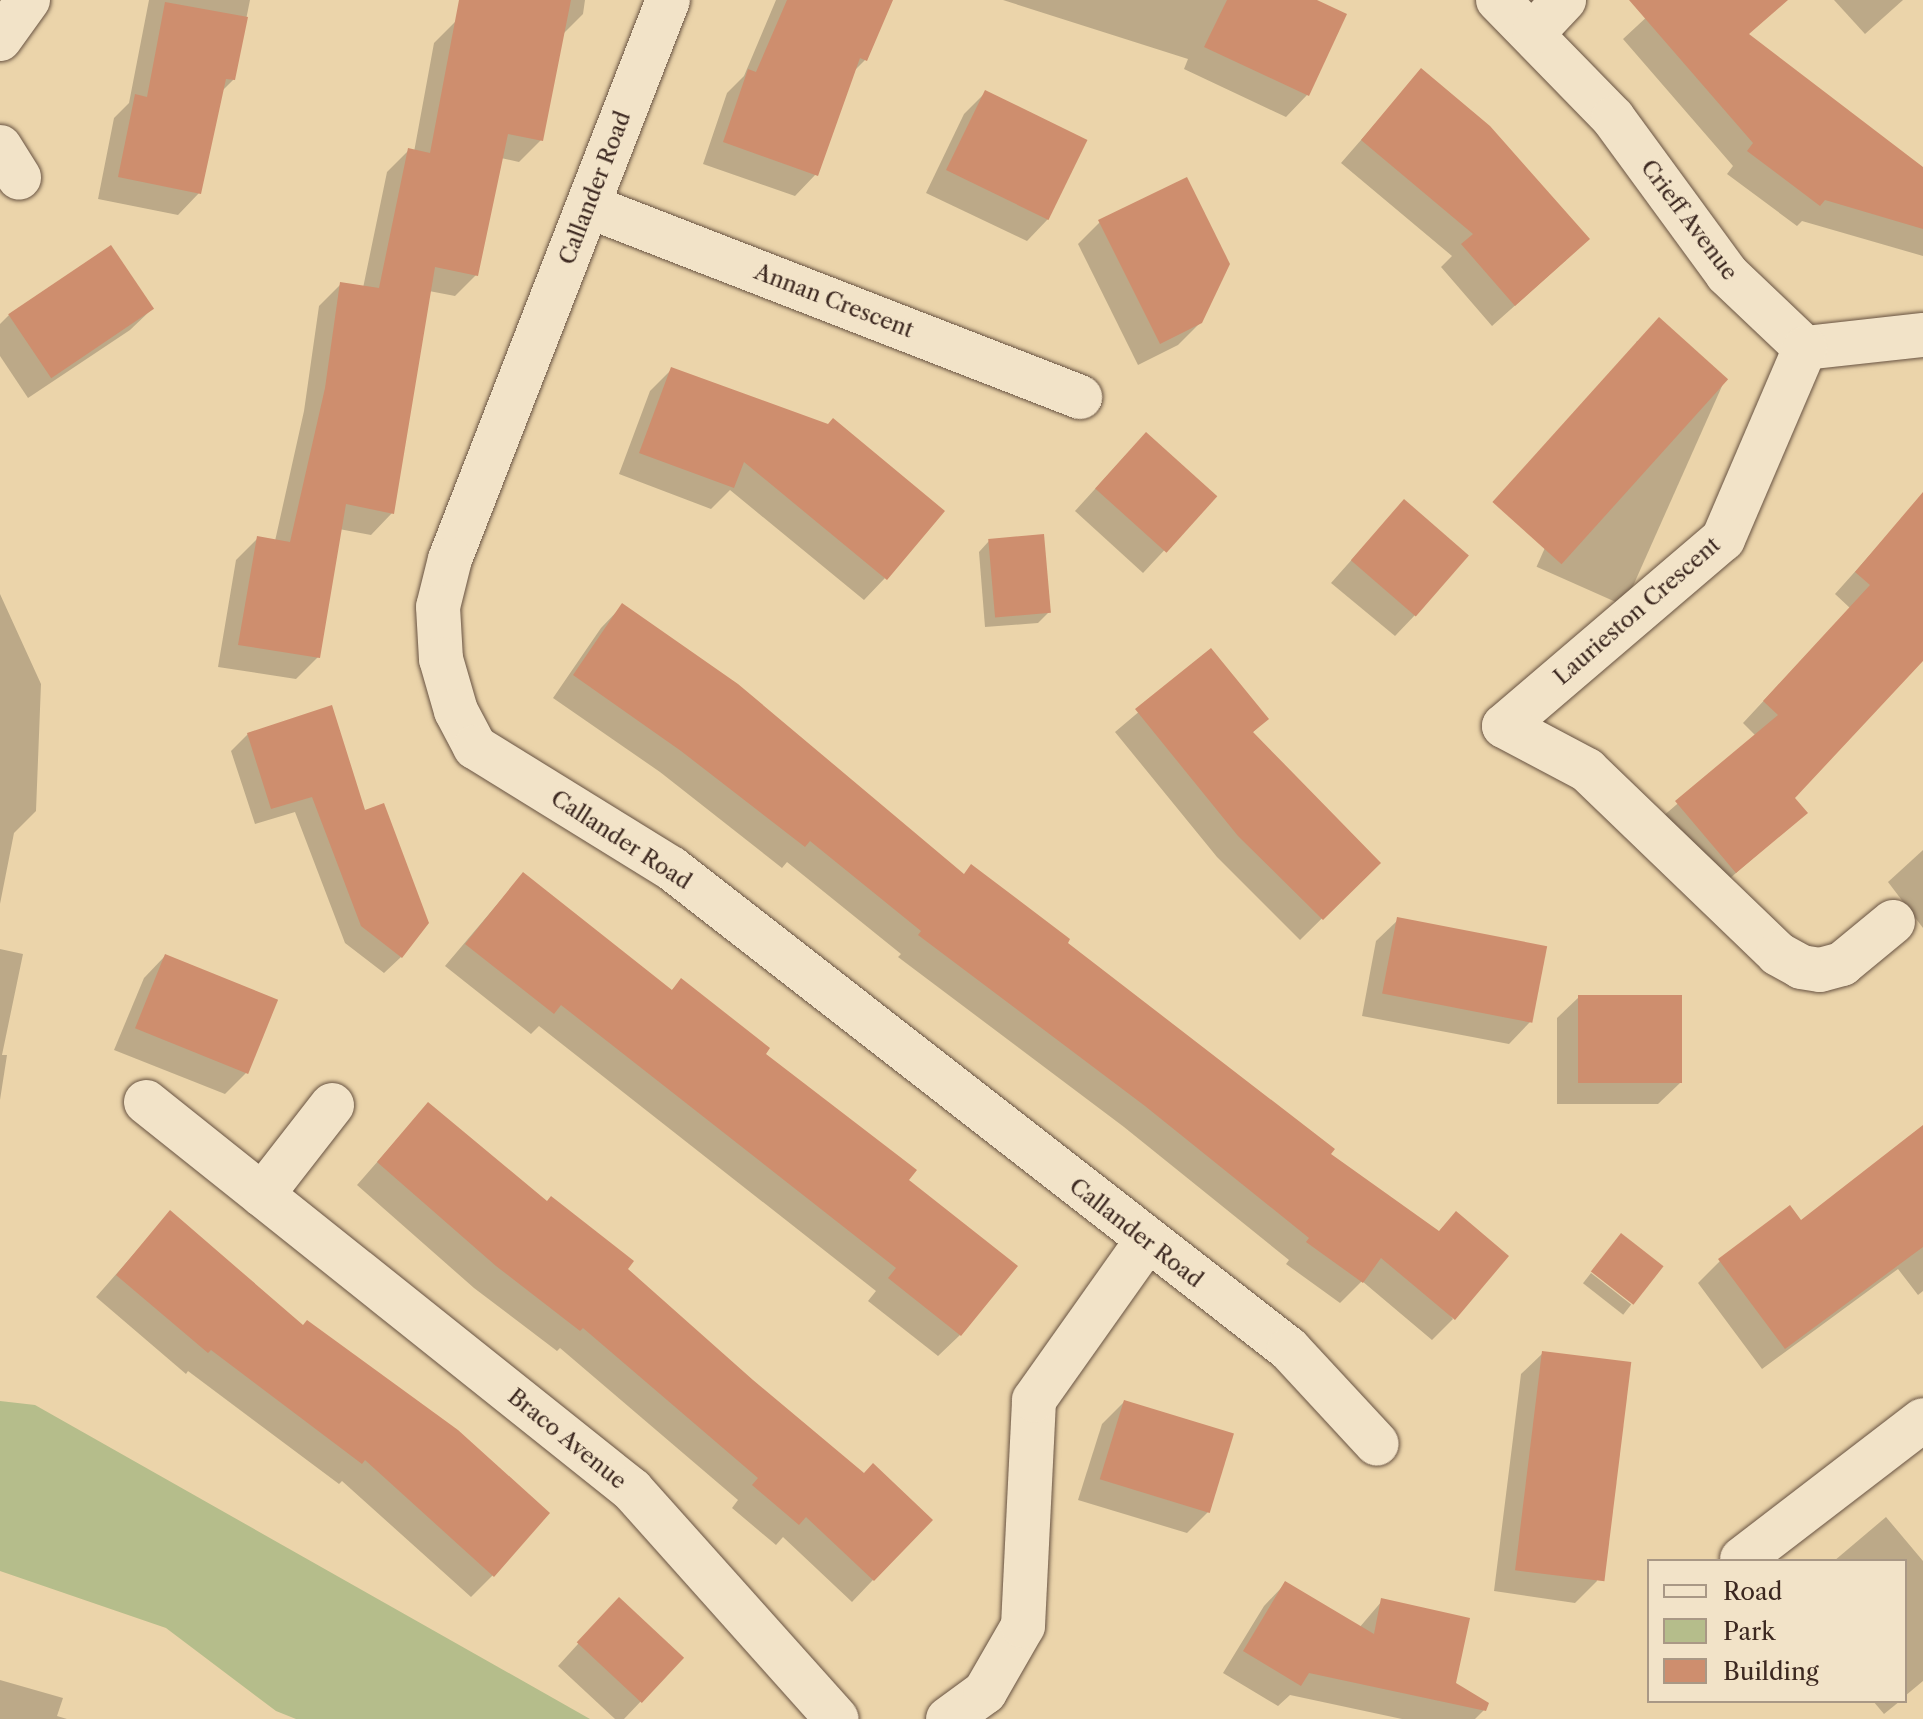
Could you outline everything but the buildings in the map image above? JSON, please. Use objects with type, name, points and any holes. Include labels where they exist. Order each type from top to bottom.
[{"type":"street","points":[[0,39],[28,0]]},
{"type":"street","name":"Callander Road","points":[[668,0],[450,559],[438,607],[441,659],[456,711],[475,747],[671,868],[1146,1242],[1289,1349],[1377,1444]]},
{"type":"street","name":"Crieff Avenue","points":[[1498,0],[1534,32],[1613,118],[1727,274],[1805,348]]},
{"type":"street","points":[[1534,32],[1564,0]]},
{"type":"street","name":"Annan Crescent","points":[[588,206],[1080,397]]},
{"type":"street","points":[[1805,348],[1923,335]]},
{"type":"street","name":"Laurieston Crescent","points":[[1805,348],[1723,539],[1504,726],[1587,770],[1778,954],[1801,967],[1820,970],[1842,964],[1893,922]]},
{"type":"street","name":"Braco Avenue","points":[[146,1102],[632,1490],[837,1719]]},
{"type":"street","points":[[262,1195],[332,1105]]},
{"type":"street","points":[[948,1719],[985,1692],[1023,1626],[1034,1400],[1146,1242]]},
{"type":"street","points":[[1742,1559],[1923,1420]]},
{"type":"green space","points":[[0,1401],[35,1405],[590,1719],[296,1719],[276,1711],[166,1628],[0,1571]]}]
